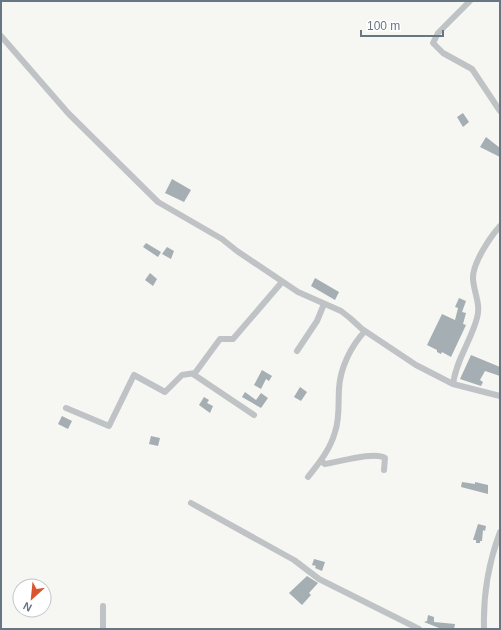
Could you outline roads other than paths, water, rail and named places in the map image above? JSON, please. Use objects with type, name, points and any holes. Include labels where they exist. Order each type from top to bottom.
[{"type":"street","points":[[470,1],[438,32],[432,43],[443,53],[472,69],[500,112]]},
{"type":"street","points":[[1,36],[68,113],[151,196],[168,209],[222,239],[282,282],[311,299],[350,318],[365,331],[416,365],[453,384],[500,396]]},
{"type":"street","points":[[453,384],[458,363],[474,329],[478,314],[478,298],[473,280],[473,273],[488,242],[500,226]]},
{"type":"street","points":[[194,374],[220,339],[233,339],[282,282]]},
{"type":"street","points":[[297,351],[317,321],[324,304]]},
{"type":"street","points":[[308,476],[321,461],[330,447],[335,432],[342,374],[352,348],[365,331]]},
{"type":"street","points":[[66,408],[109,426],[134,375],[166,392],[182,375],[194,374],[254,415]]},
{"type":"street","points":[[321,461],[325,464],[371,456],[382,456],[385,458],[384,470]]},
{"type":"street","points":[[191,503],[294,560],[319,579],[419,629]]},
{"type":"street","points":[[484,629],[483,612],[489,562],[500,532]]},
{"type":"street","points":[[103,606],[103,629]]}]
